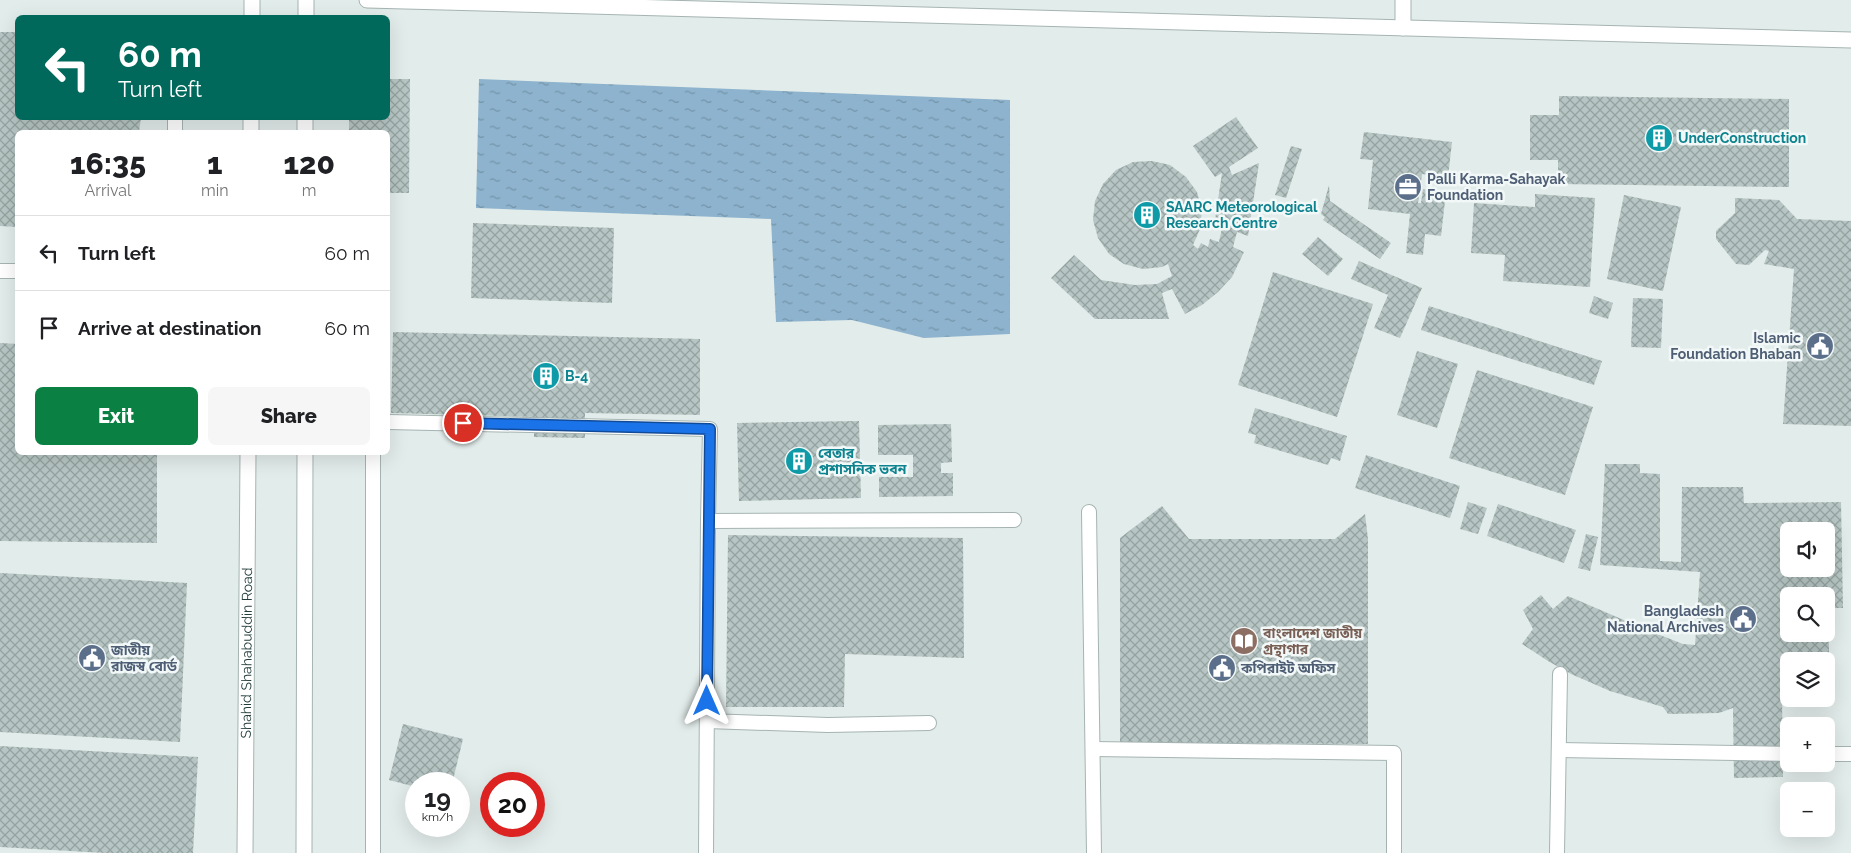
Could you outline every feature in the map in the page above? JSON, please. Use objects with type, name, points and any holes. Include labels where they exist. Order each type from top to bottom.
[{"type":"street","points":[[252,0],[252,15]]},
{"type":"street","points":[[306,0],[306,15]]},
{"type":"street","points":[[367,0],[908,7],[1403,28],[1851,40]]},
{"type":"street","points":[[1403,0],[1403,28]]},
{"type":"street","name":"Shahid Shahabuddin Road","points":[[245,853],[248,455]]},
{"type":"street","points":[[304,853],[305,455]]},
{"type":"lane","points":[[0,270],[15,271]]},
{"type":"lane","points":[[390,422],[710,429],[706,853]]},
{"type":"lane","points":[[373,455],[373,853]]},
{"type":"lane","points":[[1089,512],[1094,853]]},
{"type":"lane","points":[[708,521],[1014,520]]},
{"type":"lane","points":[[1557,853],[1560,674]]},
{"type":"lane","points":[[707,721],[828,725],[929,723]]},
{"type":"lane","points":[[1093,749],[1394,753],[1394,853]]},
{"type":"lane","points":[[1559,750],[1780,754]]},
{"type":"lane","points":[[1835,754],[1851,754]]},
{"type":"water","points":[[479,79],[1010,100],[1010,334],[924,338],[852,320],[776,322],[771,219],[476,208]]},
{"type":"building","points":[[0,32],[15,32],[15,120],[141,120],[139,130],[15,130],[15,227],[0,226]]},
{"type":"building","points":[[390,79],[410,79],[409,193],[390,193],[390,130],[349,130],[349,120],[390,120]]},
{"type":"building","name":"UnderConstruction","points":[[1559,96],[1789,99],[1789,187],[1558,184],[1558,160],[1530,160],[1530,115],[1559,115]]},
{"type":"building","name":"SAARC Meteorological Research Centre","points":[[1236,117],[1258,148],[1229,167],[1232,175],[1259,163],[1248,236],[1237,232],[1233,247],[1244,252],[1232,277],[1202,305],[1185,314],[1172,289],[1162,293],[1169,319],[1095,319],[1051,278],[1074,255],[1101,280],[1135,285],[1157,284],[1172,276],[1168,264],[1162,267],[1143,269],[1124,264],[1109,254],[1098,238],[1093,220],[1095,201],[1103,184],[1116,170],[1133,162],[1152,161],[1170,165],[1186,177],[1197,192],[1202,210],[1200,229],[1193,245],[1198,249],[1201,243],[1208,247],[1210,239],[1219,242],[1222,228],[1214,227],[1222,173],[1215,177],[1193,146]]},
{"type":"building","points":[[1364,132],[1452,142],[1448,177],[1422,174],[1418,203],[1421,203],[1423,189],[1446,192],[1441,236],[1425,234],[1423,255],[1406,253],[1410,214],[1368,209],[1373,160],[1360,159]]},
{"type":"building","points":[[1291,146],[1302,149],[1286,198],[1275,195]]},
{"type":"building","points":[[1329,185],[1330,201],[1391,243],[1380,259],[1323,220],[1325,217],[1321,214]]},
{"type":"building","points":[[1535,194],[1595,198],[1590,287],[1503,281],[1505,255],[1471,253],[1474,203],[1535,207]]},
{"type":"building","points":[[1624,195],[1681,207],[1663,291],[1607,279]]},
{"type":"building","name":"Islamic Foundation Bhaban","points":[[1735,198],[1779,200],[1797,219],[1851,221],[1851,426],[1783,424],[1794,269],[1764,264],[1769,251],[1765,250],[1749,265],[1736,264],[1716,239],[1716,231],[1735,213]]},
{"type":"building","points":[[473,223],[614,228],[612,303],[471,298]]},
{"type":"building","points":[[1318,237],[1343,259],[1328,276],[1302,254]]},
{"type":"building","points":[[1359,261],[1422,288],[1400,338],[1374,328],[1388,295],[1351,279]]},
{"type":"building","points":[[1273,272],[1373,304],[1337,417],[1238,385]]},
{"type":"building","points":[[1594,296],[1613,303],[1608,319],[1589,313]]},
{"type":"building","points":[[1633,298],[1663,299],[1661,348],[1631,347]]},
{"type":"building","points":[[1429,306],[1602,361],[1594,385],[1421,330]]},
{"type":"building","name":"B-4","points":[[393,332],[700,339],[700,415],[585,413],[585,438],[534,437],[534,417],[391,413]]},
{"type":"building","points":[[0,343],[15,344],[15,455],[157,455],[157,543],[0,541]]},
{"type":"building","points":[[1417,351],[1458,364],[1437,428],[1397,415]]},
{"type":"building","points":[[1477,370],[1593,407],[1565,495],[1449,458]]},
{"type":"building","points":[[1255,408],[1347,436],[1340,461],[1331,458],[1328,465],[1254,443],[1256,435],[1248,433]]},
{"type":"building","name":"বেতার প্রশাসনিক ভবন","points":[[859,421],[861,498],[739,501],[737,423]]},
{"type":"building","points":[[951,424],[952,462],[941,463],[941,473],[953,473],[953,496],[879,497],[879,477],[913,477],[913,455],[878,455],[878,425]]},
{"type":"building","points":[[1366,455],[1460,486],[1450,518],[1355,488]]},
{"type":"building","name":"Bangladesh National Archives","points":[[1605,464],[1640,464],[1640,473],[1660,474],[1660,561],[1681,562],[1682,487],[1743,487],[1744,503],[1841,502],[1843,608],[1835,608],[1835,587],[1780,587],[1780,642],[1829,642],[1829,652],[1780,652],[1780,707],[1782,707],[1782,717],[1780,717],[1780,772],[1783,772],[1783,777],[1734,778],[1733,708],[1719,713],[1668,714],[1663,707],[1610,691],[1571,674],[1522,644],[1533,629],[1523,610],[1541,595],[1553,609],[1568,596],[1683,644],[1695,645],[1700,572],[1600,565]]},
{"type":"building","points":[[1468,502],[1487,508],[1478,534],[1460,529]]},
{"type":"building","points":[[1498,504],[1576,530],[1564,563],[1487,536]]},
{"type":"building","name":"বাংলাদেশ জাতীয় গ্রন্থাগার","points":[[1162,506],[1189,539],[1335,539],[1365,514],[1368,539],[1368,744],[1120,743],[1120,538]]},
{"type":"building","points":[[1586,534],[1598,537],[1590,571],[1578,568]]},
{"type":"building","points":[[728,535],[963,538],[964,658],[845,654],[844,707],[726,707]]},
{"type":"building","name":"জাতীয় রাজস্ব বোর্ড","points":[[0,573],[187,583],[180,742],[0,732]]},
{"type":"building","points":[[403,724],[463,739],[455,772],[405,772],[405,784],[389,780]]},
{"type":"building","points":[[0,746],[198,757],[193,853],[105,853],[0,847]]},
{"type":"place","name":"UnderConstruction","points":[[1659,138]]},
{"type":"place","name":"Palli Karma-Sahayak Foundation","points":[[1408,187]]},
{"type":"place","name":"SAARC Meteorological Research Centre","points":[[1147,215]]},
{"type":"place","name":"Islamic Foundation Bhaban","points":[[1820,346]]},
{"type":"place","name":"B-4","points":[[546,376]]},
{"type":"place","name":"বেতার প্রশাসনিক ভবন","points":[[799,461]]},
{"type":"place","name":"Bangladesh National Archives","points":[[1743,619]]},
{"type":"place","name":"বাংলাদেশ জাতীয় গ্রন্থাগার","points":[[1244,641]]},
{"type":"place","name":"জাতীয় রাজস্ব বোর্ড","points":[[92,658]]},
{"type":"place","name":"কপিরাইট অফিস","points":[[1222,668]]},
{"type":"route","points":[[463,423],[710,429],[707,701]]}]
